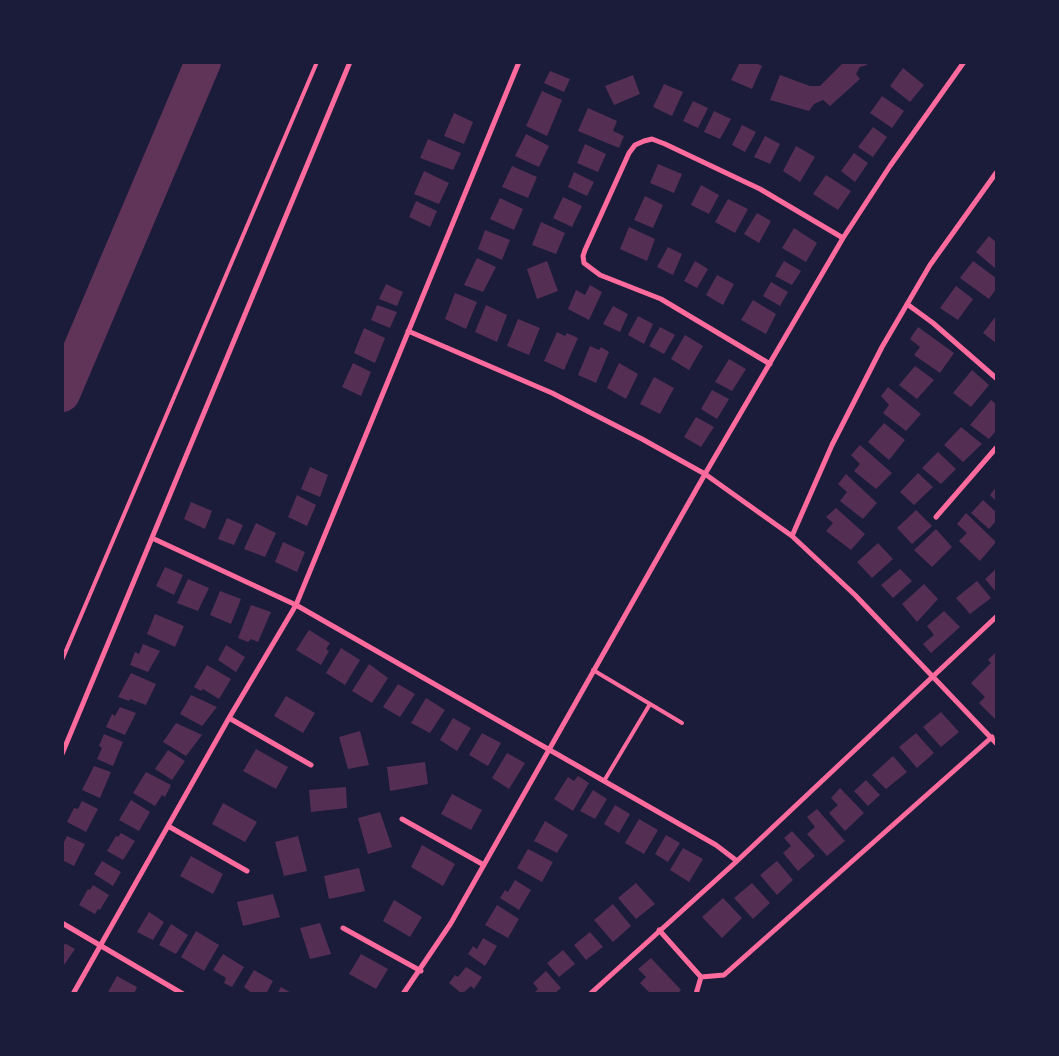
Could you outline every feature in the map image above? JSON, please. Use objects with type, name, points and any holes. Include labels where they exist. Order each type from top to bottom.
[{"type":"street","points":[[62,754],[350,62]]},
{"type":"street","points":[[73,994],[102,946],[229,718],[296,605],[519,62]]},
{"type":"street","points":[[403,994],[421,971],[484,865],[705,474],[843,238],[890,166],[964,62]]},
{"type":"street","points":[[770,364],[661,299],[600,275],[584,263],[583,256],[585,250],[629,153],[635,145],[652,139],[665,144],[760,189],[843,238]]},
{"type":"street","points":[[792,536],[850,407],[906,304],[930,265],[996,173]]},
{"type":"street","points":[[906,304],[933,323],[996,378]]},
{"type":"street","points":[[408,331],[552,393],[642,438],[705,474],[792,536],[855,595],[996,742]]},
{"type":"street","points":[[936,517],[996,448]]},
{"type":"street","points":[[152,538],[296,605],[716,844],[737,861]]},
{"type":"street","points":[[590,994],[737,861],[996,617]]},
{"type":"street","points":[[229,718],[311,765]]},
{"type":"street","points":[[701,976],[724,975],[992,737]]},
{"type":"street","points":[[402,819],[484,865]]},
{"type":"street","points":[[168,826],[247,871]]},
{"type":"street","points":[[62,923],[183,994]]},
{"type":"street","points":[[343,928],[421,971]]},
{"type":"street","points":[[660,930],[701,976]]},
{"type":"street","points":[[696,994],[701,976]]},
{"type":"lane","points":[[62,660],[317,62]]},
{"type":"lane","points":[[593,670],[682,723]]},
{"type":"lane","points":[[604,781],[650,704]]},
{"type":"building","points":[[740,62],[754,62],[762,66],[752,89],[731,80]]},
{"type":"building","points":[[844,62],[867,62],[867,65],[860,67],[856,74],[860,79],[830,106],[823,100],[814,104],[809,111],[770,100],[780,75],[810,86],[820,86]]},
{"type":"building","points":[[903,68],[924,85],[910,102],[890,86]]},
{"type":"building","points":[[550,71],[570,79],[564,92],[544,83]]},
{"type":"building","points":[[633,75],[640,94],[614,105],[605,86]]},
{"type":"building","points":[[664,84],[683,92],[672,116],[653,107]]},
{"type":"building","points":[[542,91],[562,100],[547,136],[526,126]]},
{"type":"building","points":[[882,96],[904,111],[892,128],[870,113]]},
{"type":"building","points":[[693,101],[708,108],[698,128],[683,121]]},
{"type":"building","points":[[588,108],[617,121],[613,131],[624,136],[619,148],[578,131]]},
{"type":"building","points":[[714,111],[731,119],[720,139],[704,132]]},
{"type":"building","points":[[454,113],[473,122],[464,144],[444,136]]},
{"type":"building","points":[[742,125],[756,132],[745,152],[732,145]]},
{"type":"building","points":[[873,127],[887,137],[873,157],[858,147]]},
{"type":"building","points":[[526,134],[549,146],[539,167],[515,156]]},
{"type":"building","points":[[765,136],[780,144],[770,164],[754,157]]},
{"type":"building","points":[[428,139],[461,153],[453,170],[420,158]]},
{"type":"building","points":[[585,144],[606,154],[598,172],[577,163]]},
{"type":"building","points":[[796,146],[815,157],[800,182],[783,171]]},
{"type":"building","points":[[854,153],[868,163],[855,182],[841,171]]},
{"type":"building","points":[[658,164],[682,174],[674,193],[650,183]]},
{"type":"building","points":[[512,166],[537,177],[528,198],[502,187]]},
{"type":"building","points":[[424,171],[449,183],[439,204],[414,194]]},
{"type":"building","points":[[574,172],[594,182],[587,196],[568,187]]},
{"type":"building","points":[[826,175],[851,191],[838,210],[813,194]]},
{"type":"building","points":[[701,185],[719,195],[709,214],[691,205]]},
{"type":"building","points":[[645,196],[663,205],[653,228],[634,220]]},
{"type":"building","points":[[563,197],[582,206],[572,227],[553,218]]},
{"type":"building","points":[[500,198],[523,209],[514,230],[490,219]]},
{"type":"building","points":[[728,199],[748,209],[735,233],[715,222]]},
{"type":"building","points":[[416,201],[437,211],[430,227],[409,217]]},
{"type":"building","points":[[757,213],[771,221],[759,243],[744,234]]},
{"type":"building","points":[[541,222],[565,233],[556,254],[532,245]]},
{"type":"building","points":[[629,227],[655,239],[647,261],[620,249]]},
{"type":"building","points":[[794,228],[817,243],[806,262],[782,248]]},
{"type":"building","points":[[485,230],[510,240],[502,260],[478,249]]},
{"type":"building","points":[[989,236],[996,242],[996,269],[976,252]]},
{"type":"building","points":[[668,247],[682,254],[673,275],[657,267]]},
{"type":"building","points":[[477,258],[496,267],[483,292],[464,285]]},
{"type":"building","points":[[547,261],[558,291],[537,299],[527,269]]},
{"type":"building","points":[[695,261],[708,269],[697,288],[684,281]]},
{"type":"building","points":[[784,261],[801,271],[792,285],[775,276]]},
{"type":"building","points":[[973,261],[996,278],[996,289],[989,299],[960,278]]},
{"type":"building","points":[[717,275],[734,284],[723,305],[706,295]]},
{"type":"building","points":[[771,282],[788,292],[780,306],[763,296]]},
{"type":"building","points":[[386,284],[403,292],[397,306],[379,299]]},
{"type":"building","points":[[590,285],[602,292],[589,320],[568,309],[576,290],[585,295]]},
{"type":"building","points":[[956,286],[973,299],[958,320],[940,308]]},
{"type":"building","points":[[455,293],[477,302],[466,329],[445,319]]},
{"type":"building","points":[[753,300],[776,314],[766,334],[741,320]]},
{"type":"building","points":[[377,305],[397,312],[390,328],[371,320]]},
{"type":"building","points":[[486,305],[507,315],[497,342],[475,332]]},
{"type":"building","points":[[613,306],[628,314],[620,332],[603,324]]},
{"type":"building","points":[[638,316],[653,324],[644,344],[628,335]]},
{"type":"building","points":[[996,316],[996,343],[983,333]]},
{"type":"building","points":[[518,319],[540,328],[529,355],[507,346]]},
{"type":"building","points":[[660,327],[675,335],[664,354],[649,346]]},
{"type":"building","points":[[918,327],[954,353],[940,373],[914,355],[920,347],[910,339]]},
{"type":"building","points":[[364,328],[385,338],[375,363],[354,353]]},
{"type":"building","points":[[557,332],[565,336],[567,333],[578,338],[564,370],[544,361]]},
{"type":"building","points":[[685,335],[703,346],[689,370],[671,359]]},
{"type":"building","points":[[590,346],[599,350],[601,347],[609,352],[596,383],[578,375]]},
{"type":"building","points":[[729,359],[746,369],[732,391],[715,382]]},
{"type":"building","points":[[353,363],[371,372],[361,396],[342,387]]},
{"type":"building","points":[[619,363],[638,374],[626,399],[607,388]]},
{"type":"building","points":[[915,366],[934,380],[917,399],[899,385]]},
{"type":"building","points":[[972,370],[989,385],[971,407],[953,393]]},
{"type":"building","points":[[654,377],[674,388],[660,414],[640,404]]},
{"type":"building","points":[[888,387],[921,414],[906,431],[883,413],[889,405],[881,396]]},
{"type":"building","points":[[712,390],[729,399],[717,419],[701,409]]},
{"type":"building","points":[[991,400],[996,404],[996,431],[989,439],[970,425]]},
{"type":"building","points":[[696,417],[714,427],[701,447],[684,437]]},
{"type":"building","points":[[884,423],[905,440],[889,460],[868,442]]},
{"type":"building","points":[[961,427],[982,444],[963,462],[944,445]]},
{"type":"building","points":[[860,445],[892,473],[876,489],[854,471],[860,464],[851,455]]},
{"type":"building","points":[[938,452],[956,469],[941,484],[922,468]]},
{"type":"building","points":[[310,467],[328,475],[320,497],[301,489]]},
{"type":"building","points":[[918,473],[933,487],[914,505],[900,492]]},
{"type":"building","points":[[846,474],[877,503],[863,519],[840,501],[847,492],[838,484]]},
{"type":"building","points":[[996,487],[996,501],[990,495]]},
{"type":"building","points":[[297,495],[316,505],[307,526],[288,517]]},
{"type":"building","points":[[983,500],[996,512],[996,521],[989,529],[971,513]]},
{"type":"building","points":[[191,502],[212,511],[205,529],[184,519]]},
{"type":"building","points":[[836,508],[865,534],[851,550],[826,531],[833,523],[826,517]]},
{"type":"building","points":[[916,510],[932,526],[912,544],[897,528]]},
{"type":"building","points":[[966,513],[996,542],[980,561],[959,541],[967,533],[957,524]]},
{"type":"building","points":[[227,518],[243,525],[234,545],[218,539]]},
{"type":"building","points":[[256,523],[276,533],[265,557],[244,549]]},
{"type":"building","points":[[936,529],[952,547],[932,567],[914,550]]},
{"type":"building","points":[[283,542],[305,552],[297,572],[275,562]]},
{"type":"building","points":[[878,543],[893,559],[872,578],[857,562]]},
{"type":"building","points":[[165,567],[183,575],[174,595],[156,586]]},
{"type":"building","points":[[900,569],[912,581],[893,598],[881,585]]},
{"type":"building","points":[[996,569],[996,592],[985,579]]},
{"type":"building","points":[[188,579],[209,588],[198,611],[177,603]]},
{"type":"building","points":[[977,581],[991,598],[970,614],[956,598]]},
{"type":"building","points":[[924,584],[938,599],[917,622],[902,604]]},
{"type":"building","points":[[220,591],[241,599],[231,624],[210,615]]},
{"type":"building","points":[[251,605],[271,612],[258,642],[251,639],[248,642],[238,638]]},
{"type":"building","points":[[944,611],[960,627],[931,653],[923,644],[934,635],[927,626]]},
{"type":"building","points":[[155,614],[184,626],[175,647],[147,634]]},
{"type":"building","points":[[309,630],[330,643],[326,649],[329,651],[321,665],[296,650]]},
{"type":"building","points":[[143,644],[160,651],[148,672],[130,665],[135,652],[139,654]]},
{"type":"building","points":[[226,645],[245,657],[236,672],[218,660]]},
{"type":"building","points":[[341,648],[360,660],[345,685],[326,673]]},
{"type":"building","points":[[996,652],[996,720],[979,703],[985,697],[971,683],[991,663],[988,660]]},
{"type":"building","points":[[369,664],[388,678],[372,703],[352,691]]},
{"type":"building","points":[[207,665],[231,679],[219,699],[203,689],[201,691],[194,687]]},
{"type":"building","points":[[131,673],[156,684],[146,705],[118,697]]},
{"type":"building","points":[[398,684],[415,694],[400,717],[383,707]]},
{"type":"building","points":[[191,695],[217,707],[202,726],[180,714]]},
{"type":"building","points":[[286,696],[315,713],[303,733],[274,716]]},
{"type":"building","points":[[426,698],[445,710],[430,733],[411,723]]},
{"type":"building","points":[[120,707],[136,713],[125,735],[106,727],[112,714],[115,716]]},
{"type":"building","points":[[941,712],[959,732],[941,747],[923,727]]},
{"type":"building","points":[[453,718],[471,728],[457,751],[440,740]]},
{"type":"building","points":[[176,723],[202,735],[186,756],[163,742]]},
{"type":"building","points":[[360,731],[369,765],[348,769],[339,737]]},
{"type":"building","points":[[482,733],[501,743],[488,766],[469,755]]},
{"type":"building","points":[[916,733],[934,753],[917,768],[899,747]]},
{"type":"building","points":[[104,734],[123,742],[113,766],[97,759],[102,748],[99,746]]},
{"type":"building","points":[[256,749],[288,767],[276,789],[243,771]]},
{"type":"building","points":[[168,750],[185,761],[172,780],[155,769]]},
{"type":"building","points":[[507,753],[525,763],[509,789],[492,778]]},
{"type":"building","points":[[893,756],[907,772],[886,789],[872,775]]},
{"type":"building","points":[[425,762],[428,784],[390,791],[387,767]]},
{"type":"building","points":[[94,766],[111,772],[100,798],[82,790]]},
{"type":"building","points":[[146,772],[171,785],[165,797],[162,795],[155,806],[133,793]]},
{"type":"building","points":[[578,776],[589,783],[573,811],[554,799],[568,777],[574,781]]},
{"type":"building","points":[[866,780],[880,795],[868,806],[854,791]]},
{"type":"building","points":[[346,787],[347,808],[311,812],[309,790]]},
{"type":"building","points":[[840,788],[864,813],[845,831],[829,813],[838,805],[831,798]]},
{"type":"building","points":[[593,790],[607,799],[595,819],[580,811]]},
{"type":"building","points":[[452,794],[482,810],[471,830],[441,814]]},
{"type":"building","points":[[131,800],[150,812],[139,831],[119,820]]},
{"type":"building","points":[[82,801],[98,809],[86,832],[67,822],[74,808],[78,809]]},
{"type":"building","points":[[223,803],[257,822],[245,842],[212,824]]},
{"type":"building","points":[[615,805],[630,814],[619,833],[604,824]]},
{"type":"building","points":[[817,809],[845,841],[827,856],[807,834],[815,827],[807,817]]},
{"type":"building","points":[[380,812],[392,847],[368,854],[358,818]]},
{"type":"building","points":[[639,819],[658,830],[644,854],[625,843]]},
{"type":"building","points":[[545,821],[568,835],[557,853],[534,841]]},
{"type":"building","points":[[792,831],[815,856],[798,871],[783,853],[791,846],[784,838]]},
{"type":"building","points":[[121,833],[135,841],[123,860],[107,851],[116,836],[118,837]]},
{"type":"building","points":[[666,835],[680,843],[668,862],[655,854]]},
{"type":"building","points":[[67,836],[85,844],[74,866],[62,860],[62,846]]},
{"type":"building","points":[[298,836],[307,871],[284,876],[275,842]]},
{"type":"building","points":[[422,845],[455,864],[443,886],[411,867]]},
{"type":"building","points":[[683,848],[703,859],[689,882],[670,870]]},
{"type":"building","points":[[528,849],[553,862],[542,882],[517,868]]},
{"type":"building","points":[[191,856],[223,874],[213,894],[180,876]]},
{"type":"building","points":[[102,861],[121,872],[113,886],[94,874]]},
{"type":"building","points":[[777,861],[793,880],[777,895],[760,875]]},
{"type":"building","points":[[359,868],[365,891],[329,899],[324,876]]},
{"type":"building","points":[[515,880],[531,890],[519,910],[500,898],[505,890],[508,892]]},
{"type":"building","points":[[636,883],[655,904],[636,919],[618,898]]},
{"type":"building","points":[[752,883],[770,903],[753,919],[734,898]]},
{"type":"building","points":[[93,885],[109,895],[100,910],[98,909],[95,914],[79,905],[88,889],[90,890]]},
{"type":"building","points":[[273,894],[280,917],[243,926],[237,902]]},
{"type":"building","points":[[723,898],[742,918],[722,938],[702,917]]},
{"type":"building","points":[[394,900],[422,917],[410,937],[383,921]]},
{"type":"building","points":[[613,904],[631,926],[613,942],[594,920]]},
{"type":"building","points":[[497,905],[519,919],[508,938],[485,925]]},
{"type":"building","points":[[149,912],[164,922],[153,940],[137,932]]},
{"type":"building","points":[[320,923],[331,954],[310,959],[300,928]]},
{"type":"building","points":[[171,924],[188,935],[176,954],[159,945]]},
{"type":"building","points":[[196,931],[219,945],[204,971],[181,957]]},
{"type":"building","points":[[590,932],[603,947],[586,960],[574,945]]},
{"type":"building","points":[[483,938],[497,946],[485,966],[468,954],[473,946],[477,949]]},
{"type":"building","points":[[66,944],[75,949],[62,968],[62,945]]},
{"type":"building","points":[[563,950],[575,964],[559,977],[547,963]]},
{"type":"building","points":[[223,954],[244,967],[232,987],[224,983],[226,978],[213,970]]},
{"type":"building","points":[[361,954],[388,969],[376,989],[349,974]]},
{"type":"building","points":[[651,958],[681,990],[677,994],[651,994],[640,983],[646,977],[638,969]]},
{"type":"building","points":[[466,967],[482,977],[474,989],[471,986],[462,994],[449,983],[455,975],[458,977]]},
{"type":"building","points":[[254,970],[273,981],[266,994],[253,994],[244,987]]},
{"type":"building","points":[[546,971],[561,988],[554,994],[533,994],[538,989],[533,983]]},
{"type":"building","points":[[117,976],[137,987],[134,994],[107,994]]},
{"type":"building","points":[[281,987],[293,994],[277,994]]},
{"type":"taxiway","points":[[62,394],[203,62]]}]
